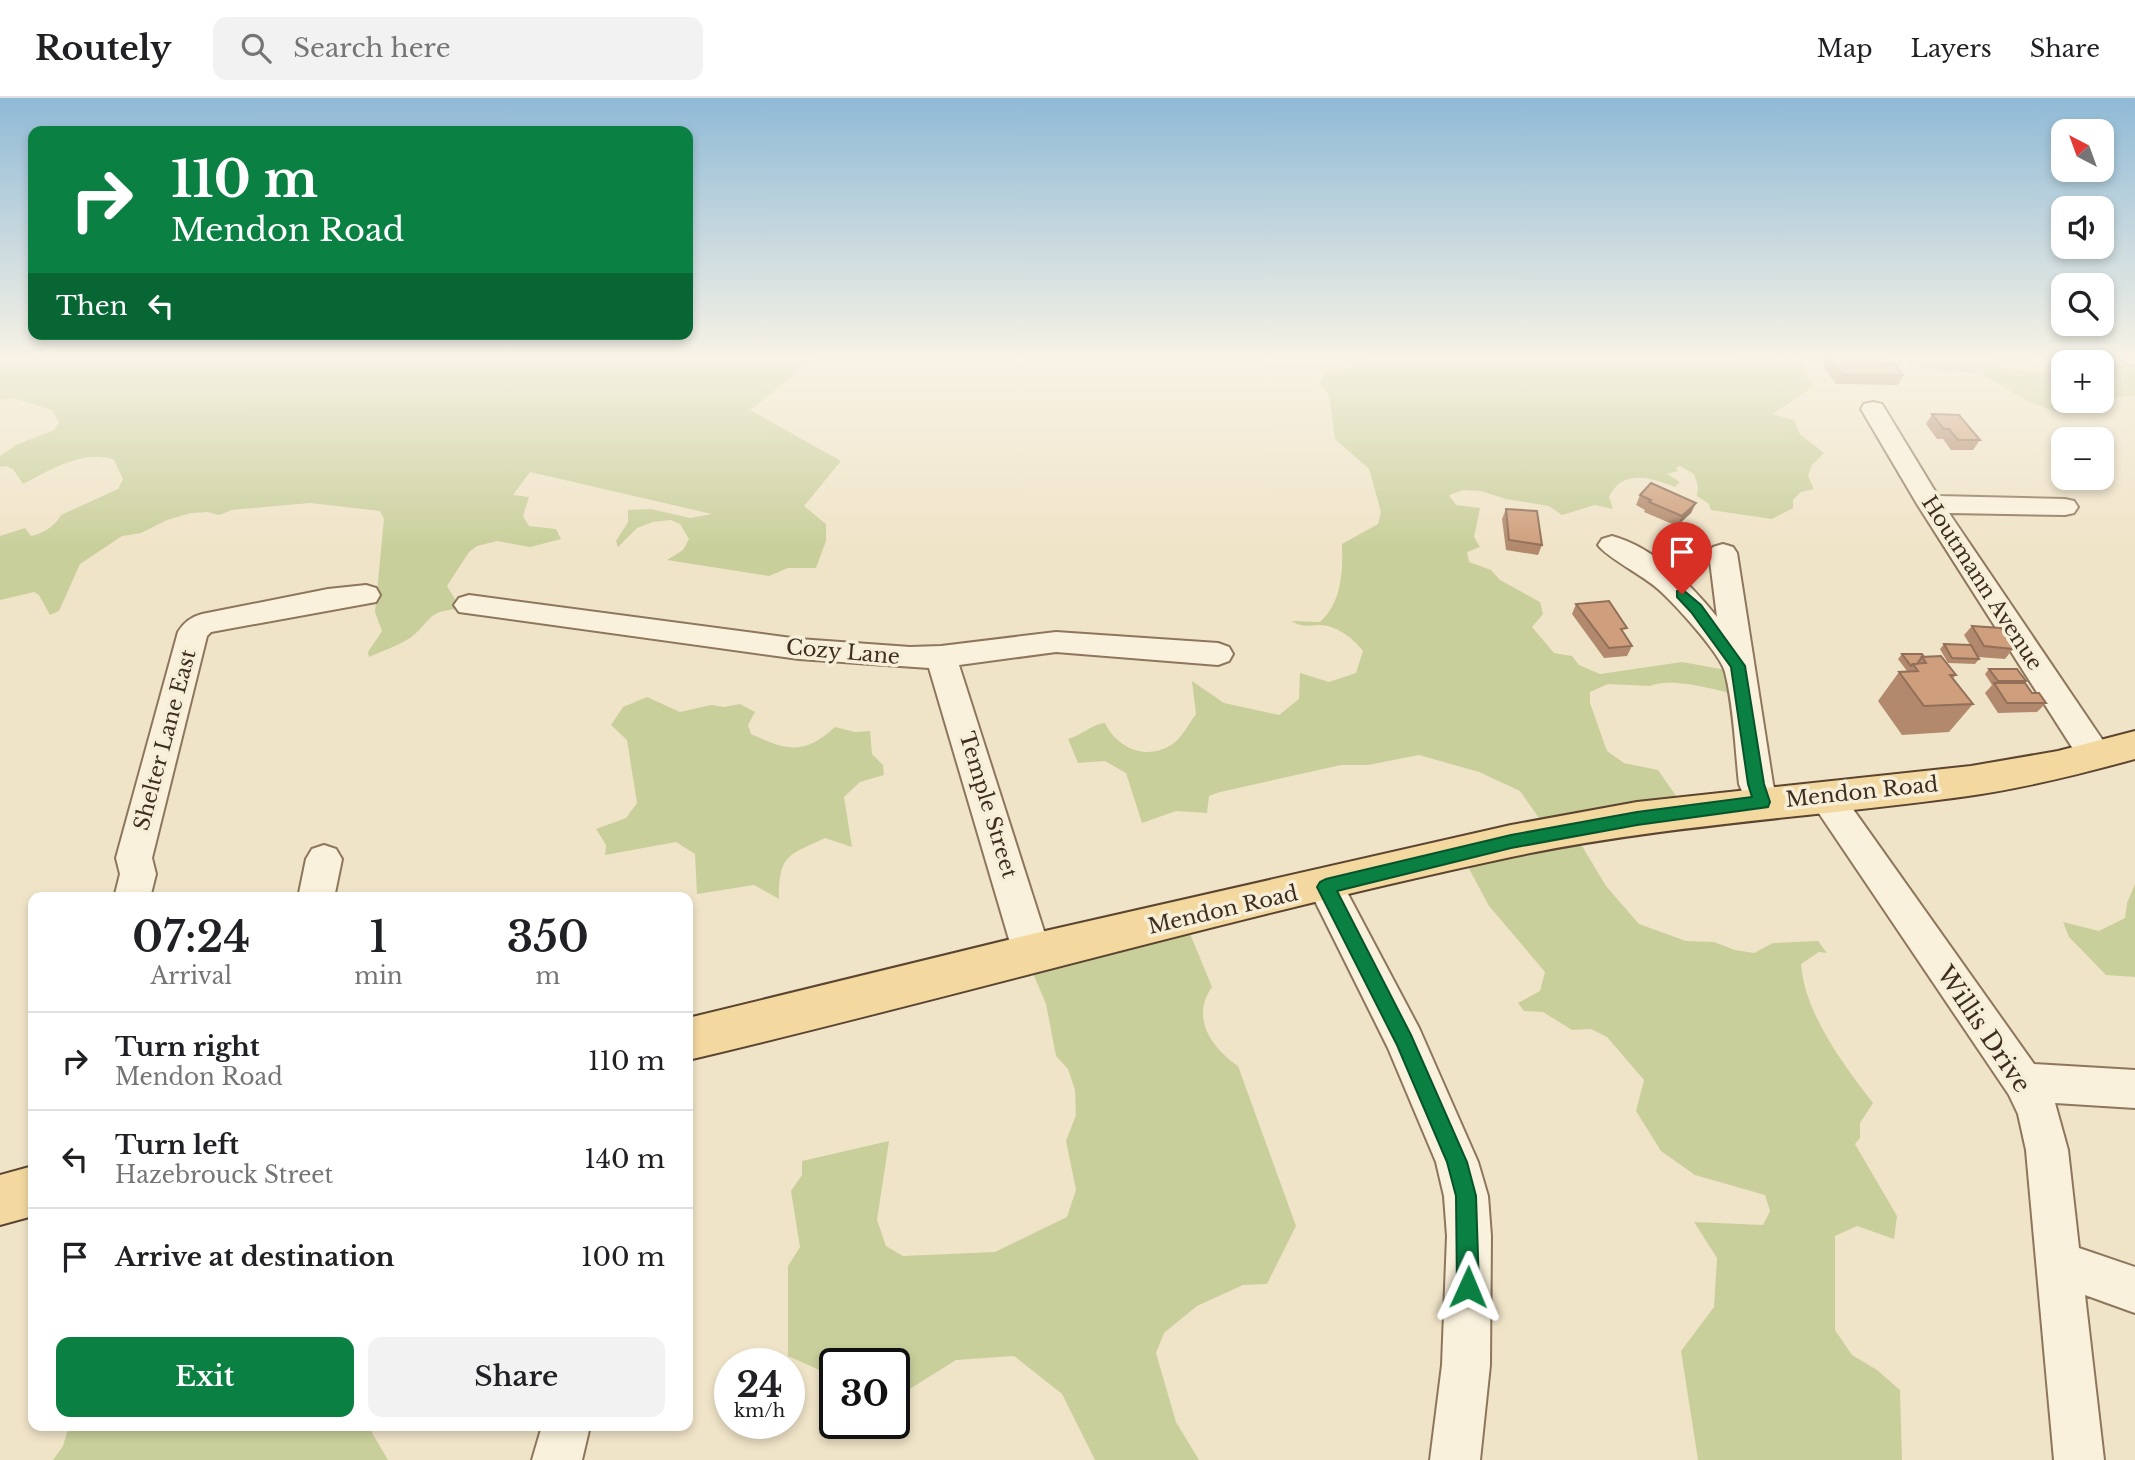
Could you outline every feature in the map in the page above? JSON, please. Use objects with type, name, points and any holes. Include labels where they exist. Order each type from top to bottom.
[{"type":"main road","name":"Mendon Road","points":[[693,1038],[1032,953],[1326,887],[1511,841],[1637,818],[1762,802],[1971,781],[2058,765],[2135,745]]},
{"type":"main road","points":[[0,1200],[28,1192]]},
{"type":"street","name":"Houtmann Avenue","points":[[1880,421],[1930,504],[2094,754]]},
{"type":"street","points":[[1930,504],[2065,507]]},
{"type":"street","points":[[1612,545],[1643,560],[1667,580],[1696,608],[1738,666]]},
{"type":"street","points":[[1723,553],[1756,784],[1762,802]]},
{"type":"street","name":"Shelter Lane East","points":[[134,892],[138,874],[134,858],[193,632],[202,624],[328,599],[366,595]]},
{"type":"street","name":"Cozy Lane","points":[[469,606],[799,649],[900,657],[941,657],[1055,642],[1152,651],[1219,653]]},
{"type":"street","name":"Temple Street","points":[[941,657],[1032,953]]},
{"type":"street","name":"Willis Drive","points":[[1826,797],[2023,1082],[2038,1112],[2047,1150],[2079,1460]]},
{"type":"street","points":[[317,892],[324,859]]},
{"type":"street","points":[[1326,887],[1405,1041],[1457,1162],[1466,1196],[1469,1236],[1466,1365],[1455,1460]]},
{"type":"street","points":[[2023,1082],[2135,1089]]},
{"type":"street","points":[[2059,1263],[2135,1290]]},
{"type":"street","points":[[557,1460],[565,1431]]},
{"type":"green space","points":[[58,421],[769,421],[841,461],[804,506],[826,524],[826,541],[816,568],[788,568],[769,576],[667,560],[683,550],[689,539],[680,524],[671,520],[653,522],[637,528],[618,547],[616,541],[628,522],[628,510],[651,509],[690,518],[712,514],[530,472],[513,495],[529,497],[523,516],[529,526],[556,529],[561,539],[530,547],[497,541],[477,546],[469,552],[447,586],[461,609],[435,614],[410,638],[369,657],[368,652],[382,631],[375,612],[384,519],[380,511],[310,503],[232,510],[219,515],[208,512],[191,513],[167,520],[141,533],[122,536],[80,564],[59,611],[50,615],[39,595],[34,592],[0,600],[0,536],[25,528],[31,536],[40,533],[52,526],[61,515],[118,489],[123,479],[114,460],[103,457],[67,463],[23,484],[13,469],[0,467],[0,456],[16,445],[54,430],[59,423]]},
{"type":"green space","points":[[1332,421],[1794,421],[1800,434],[1824,453],[1812,465],[1808,476],[1814,489],[1801,492],[1793,500],[1793,508],[1772,519],[1711,510],[1709,504],[1697,496],[1698,487],[1694,474],[1680,466],[1676,468],[1678,471],[1667,474],[1680,482],[1675,487],[1638,478],[1622,482],[1609,497],[1613,509],[1595,505],[1562,515],[1549,506],[1506,499],[1481,491],[1463,490],[1449,495],[1456,505],[1480,508],[1474,537],[1480,547],[1467,552],[1469,562],[1491,570],[1500,580],[1540,602],[1543,614],[1532,627],[1554,653],[1572,656],[1579,665],[1600,674],[1682,662],[1743,673],[1743,696],[1696,685],[1671,683],[1650,686],[1608,684],[1590,692],[1590,703],[1607,751],[1624,763],[1658,770],[1688,813],[1576,836],[1606,886],[1639,924],[1686,941],[1714,942],[1735,950],[1754,953],[1773,943],[1818,941],[1827,953],[1819,952],[1801,964],[1804,983],[1827,1038],[1873,1103],[1860,1123],[1860,1138],[1855,1144],[1897,1216],[1894,1239],[1857,1226],[1835,1236],[1835,1330],[1852,1355],[1877,1370],[1900,1390],[1902,1460],[1698,1460],[1681,1351],[1714,1307],[1717,1258],[1694,1222],[1763,1225],[1770,1211],[1765,1195],[1695,1175],[1661,1151],[1636,1111],[1644,1080],[1607,1037],[1591,1029],[1572,1030],[1543,1012],[1524,1011],[1518,1003],[1540,991],[1545,972],[1489,906],[1467,865],[1551,835],[1520,791],[1479,772],[1419,755],[1368,765],[1341,765],[1220,792],[1209,796],[1207,813],[1176,811],[1142,823],[1126,773],[1105,761],[1078,763],[1068,739],[1100,724],[1105,723],[1110,732],[1125,745],[1142,752],[1161,750],[1175,743],[1196,714],[1192,681],[1224,703],[1279,715],[1299,699],[1300,673],[1329,682],[1356,673],[1363,651],[1349,637],[1332,627],[1308,626],[1291,621],[1320,622],[1327,614],[1340,586],[1342,544],[1378,524],[1381,512],[1369,469],[1335,439]]},
{"type":"green space","points":[[647,697],[680,712],[711,705],[724,707],[740,704],[755,712],[748,725],[751,734],[785,747],[805,746],[835,727],[855,732],[870,731],[872,754],[883,765],[884,775],[860,782],[844,797],[852,847],[825,838],[794,854],[788,859],[781,873],[779,899],[754,885],[697,894],[695,854],[676,842],[605,855],[606,845],[596,829],[626,818],[637,803],[627,740],[611,725],[623,707]]},
{"type":"green space","points":[[2135,884],[2135,977],[2106,975],[2069,937],[2063,922],[2099,931],[2125,918],[2127,903]]},
{"type":"green space","points":[[1186,924],[1212,987],[1203,1010],[1207,1031],[1220,1050],[1238,1066],[1296,1226],[1267,1284],[1243,1285],[1197,1306],[1164,1333],[1156,1353],[1176,1422],[1199,1460],[1095,1460],[1062,1394],[1014,1356],[956,1360],[910,1389],[910,1348],[819,1348],[819,1370],[805,1364],[805,1348],[788,1348],[788,1266],[800,1247],[791,1191],[802,1175],[802,1161],[889,1141],[877,1220],[886,1246],[903,1256],[995,1252],[1067,1217],[1076,1190],[1066,1141],[1076,1115],[1075,1090],[1068,1069],[1056,1056],[1046,1004],[1029,964]]},
{"type":"green space","points":[[68,1431],[373,1431],[388,1460],[53,1460],[63,1446]]},
{"type":"building","points":[[1937,421],[1964,421],[1980,440],[1958,440],[1949,429],[1944,429]]},
{"type":"building","points":[[1651,483],[1696,503],[1682,516],[1649,502],[1651,500],[1640,495]]},
{"type":"building","points":[[1506,509],[1537,511],[1542,545],[1509,540]]},
{"type":"building","points":[[1609,601],[1627,628],[1621,629],[1632,646],[1609,648],[1576,604]]},
{"type":"building","points":[[1972,626],[2001,628],[2013,649],[1984,646]]},
{"type":"building","points":[[1944,644],[1971,645],[1979,659],[1952,658]]},
{"type":"building","points":[[1902,654],[1922,654],[1924,657],[1911,666]]},
{"type":"building","points":[[1941,656],[1956,675],[1950,675],[1973,704],[1924,706],[1899,672],[1918,671],[1913,664],[1926,663],[1922,657]]},
{"type":"building","points":[[1989,669],[2017,669],[2026,681],[1998,681]]},
{"type":"building","points":[[1994,683],[2025,683],[2032,693],[2039,693],[2046,703],[2007,703]]},
{"type":"route","points":[[1468,1287],[1469,1236],[1466,1196],[1457,1162],[1405,1041],[1326,887],[1511,841],[1637,818],[1762,802],[1756,784],[1738,666],[1696,608],[1682,594]]}]
